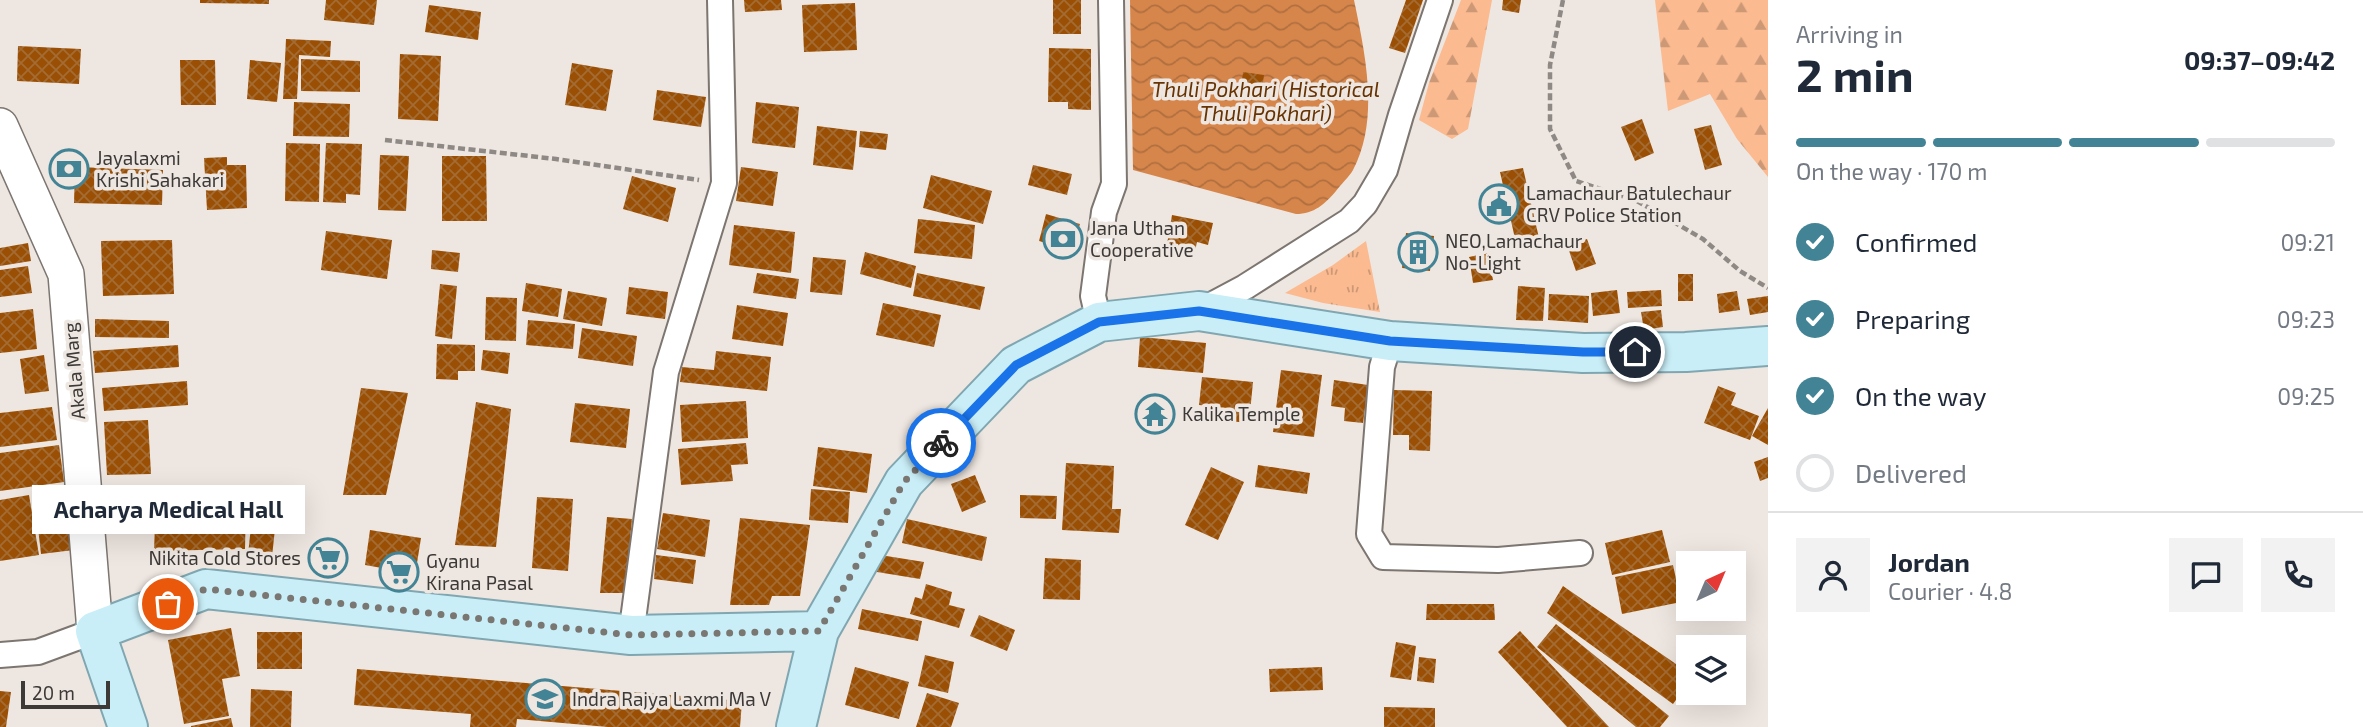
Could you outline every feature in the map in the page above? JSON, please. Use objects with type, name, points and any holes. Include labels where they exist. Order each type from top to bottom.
[{"type":"main road","name":"Akala Marg","points":[[0,126],[66,274],[96,631]]},
{"type":"main road","points":[[796,727],[819,631],[904,482],[1016,365],[1099,322],[1199,311],[1390,341],[1583,352],[1686,352],[1768,346]]},
{"type":"main road","points":[[128,727],[96,631],[206,589],[631,635],[819,631]]},
{"type":"street","points":[[631,635],[666,372],[724,183],[720,0]]},
{"type":"street","points":[[1099,322],[1093,296],[1104,212],[1114,184],[1111,0]]},
{"type":"street","points":[[1199,311],[1245,286],[1349,221],[1366,204],[1385,170],[1440,0]]},
{"type":"street","points":[[1390,341],[1382,367],[1369,534],[1383,558],[1498,560],[1580,553]]},
{"type":"street","points":[[0,655],[38,652],[96,631]]},
{"type":"path","points":[[1563,0],[1550,65],[1550,129],[1576,181],[1637,201],[1703,239],[1740,271],[1768,288]]},
{"type":"path","points":[[385,140],[556,159],[724,183]]},
{"type":"green space","points":[[1461,0],[1492,0],[1468,129],[1452,139],[1419,120],[1429,83]]},
{"type":"green space","points":[[1655,0],[1768,0],[1768,177],[1737,139],[1710,94],[1668,111]]},
{"type":"green space","points":[[1366,241],[1380,312],[1323,303],[1285,293],[1333,265]]},
{"type":"water","name":"Thuli Pokhari (Historical Thuli Pokhari)","points":[[1130,0],[1354,0],[1366,64],[1366,129],[1353,170],[1328,200],[1314,210],[1296,214],[1133,170]]},
{"type":"building","points":[[200,0],[269,0],[269,4],[200,3]]},
{"type":"building","points":[[326,0],[377,0],[374,25],[324,20]]},
{"type":"building","points":[[744,0],[781,0],[782,10],[745,12]]},
{"type":"building","points":[[1053,0],[1081,0],[1081,34],[1053,34]]},
{"type":"building","points":[[1406,0],[1423,0],[1405,53],[1389,48]]},
{"type":"building","points":[[1503,0],[1521,0],[1519,13],[1502,10]]},
{"type":"building","points":[[855,3],[857,50],[804,52],[802,5]]},
{"type":"building","points":[[429,5],[481,12],[478,40],[425,32]]},
{"type":"building","points":[[286,39],[331,41],[330,57],[299,55],[297,99],[283,99]]},
{"type":"building","points":[[18,46],[81,49],[79,84],[17,81]]},
{"type":"building","points":[[1049,48],[1091,49],[1091,110],[1068,109],[1068,102],[1048,102]]},
{"type":"building","points":[[400,54],[441,56],[438,121],[398,119]]},
{"type":"building","points":[[301,59],[360,61],[360,92],[301,91]]},
{"type":"building","points":[[180,60],[215,60],[216,105],[181,105]]},
{"type":"building","points":[[250,60],[281,63],[277,102],[247,99]]},
{"type":"building","points":[[572,63],[613,70],[606,111],[565,105]]},
{"type":"building","points":[[1243,72],[1264,75],[1261,98],[1240,96]]},
{"type":"building","points":[[657,90],[706,97],[701,127],[653,120]]},
{"type":"building","points":[[294,102],[350,104],[349,137],[293,136]]},
{"type":"building","points":[[756,102],[799,107],[795,148],[752,143]]},
{"type":"building","points":[[1642,119],[1654,153],[1635,161],[1621,127]]},
{"type":"building","points":[[1711,125],[1722,165],[1705,170],[1694,129]]},
{"type":"building","points":[[817,126],[857,131],[853,170],[813,165]]},
{"type":"building","points":[[860,131],[888,134],[886,150],[859,147]]},
{"type":"building","points":[[286,143],[320,144],[319,202],[285,201]]},
{"type":"building","points":[[326,143],[362,144],[360,195],[346,194],[346,203],[323,202]]},
{"type":"building","points":[[380,155],[409,156],[406,211],[378,210]]},
{"type":"building","points":[[442,156],[486,156],[487,221],[442,221]]},
{"type":"building","points":[[227,157],[227,165],[246,165],[247,208],[207,210],[204,158]]},
{"type":"building","points":[[1033,165],[1072,174],[1067,195],[1028,185]]},
{"type":"building","points":[[75,167],[163,170],[162,205],[74,203]]},
{"type":"building","points":[[741,167],[778,172],[773,206],[736,201]]},
{"type":"building","points":[[1523,168],[1539,238],[1516,243],[1500,172]]},
{"type":"building","points":[[931,175],[992,191],[983,224],[923,208]]},
{"type":"building","points":[[632,176],[676,188],[668,222],[623,209]]},
{"type":"building","points":[[1046,214],[1080,224],[1073,251],[1039,241]]},
{"type":"building","points":[[1172,215],[1213,223],[1208,245],[1197,242],[1194,256],[1166,250]]},
{"type":"building","points":[[918,219],[975,225],[972,259],[914,253]]},
{"type":"building","points":[[734,225],[795,232],[791,273],[729,265]]},
{"type":"building","points":[[326,231],[392,240],[387,279],[321,270]]},
{"type":"building","name":"NEO,Lamachaur No-Light","points":[[1406,233],[1434,236],[1430,271],[1402,268]]},
{"type":"building","points":[[1587,239],[1596,264],[1576,271],[1567,245]]},
{"type":"building","points":[[172,240],[174,294],[103,296],[101,241]]},
{"type":"building","points":[[28,243],[31,261],[0,266],[0,248]]},
{"type":"building","points":[[432,250],[460,253],[458,272],[431,269]]},
{"type":"building","points":[[865,252],[916,266],[911,288],[860,274]]},
{"type":"building","points":[[1488,253],[1493,280],[1473,283],[1469,257]]},
{"type":"building","points":[[813,257],[846,260],[842,295],[810,292]]},
{"type":"building","points":[[28,266],[32,293],[0,297],[0,270]]},
{"type":"building","points":[[757,273],[799,279],[796,299],[753,293]]},
{"type":"building","points":[[917,273],[985,287],[980,310],[913,296]]},
{"type":"building","points":[[1678,274],[1693,274],[1693,301],[1678,301]]},
{"type":"building","points":[[526,283],[562,289],[558,317],[522,311]]},
{"type":"building","points":[[440,284],[457,286],[452,339],[435,336]]},
{"type":"building","points":[[1518,286],[1545,288],[1543,321],[1516,320]]},
{"type":"building","points":[[629,287],[668,292],[665,319],[626,314]]},
{"type":"building","points":[[1617,290],[1620,313],[1593,316],[1591,293]]},
{"type":"building","points":[[1661,290],[1662,306],[1628,308],[1627,292]]},
{"type":"building","points":[[568,291],[607,298],[602,326],[563,319]]},
{"type":"building","points":[[1737,291],[1740,310],[1719,313],[1717,294]]},
{"type":"building","points":[[1549,294],[1589,296],[1588,323],[1548,320]]},
{"type":"building","points":[[1768,296],[1768,312],[1750,315],[1747,299]]},
{"type":"building","points":[[486,297],[517,298],[516,341],[485,340]]},
{"type":"building","points":[[883,303],[941,315],[934,347],[876,335]]},
{"type":"building","points":[[737,305],[788,313],[783,346],[732,339]]},
{"type":"building","points":[[33,309],[37,349],[0,353],[0,313]]},
{"type":"building","points":[[1661,310],[1663,327],[1644,330],[1641,312]]},
{"type":"building","points":[[95,319],[169,321],[169,338],[95,337]]},
{"type":"building","points":[[528,320],[575,324],[573,349],[526,345]]},
{"type":"building","points":[[582,328],[637,336],[633,366],[578,358]]},
{"type":"building","points":[[1140,337],[1206,343],[1203,373],[1138,367]]},
{"type":"building","points":[[437,344],[475,345],[475,371],[458,371],[458,380],[436,379]]},
{"type":"building","points":[[178,345],[179,367],[95,373],[93,351]]},
{"type":"building","points":[[483,350],[510,353],[508,374],[481,370]]},
{"type":"building","points":[[716,351],[771,357],[767,391],[680,382],[682,367],[714,370]]},
{"type":"building","points":[[44,355],[49,391],[25,394],[20,359]]},
{"type":"building","points":[[1281,370],[1322,375],[1314,437],[1273,432]]},
{"type":"building","points":[[1202,377],[1253,382],[1249,423],[1209,419],[1211,406],[1199,405]]},
{"type":"building","points":[[1334,380],[1368,385],[1363,423],[1344,421],[1345,408],[1331,406]]},
{"type":"building","points":[[187,381],[188,405],[104,411],[102,388]]},
{"type":"building","points":[[1718,386],[1736,393],[1731,405],[1759,416],[1750,440],[1704,423]]},
{"type":"building","points":[[361,388],[408,393],[386,495],[343,495]]},
{"type":"building","points":[[1394,390],[1432,391],[1430,451],[1409,450],[1409,435],[1393,435]]},
{"type":"building","points":[[746,401],[748,438],[682,442],[680,405]]},
{"type":"building","points":[[476,402],[511,409],[496,547],[455,545]]},
{"type":"building","points":[[575,403],[630,409],[626,448],[570,442]]},
{"type":"building","points":[[52,407],[57,440],[0,447],[0,413]]},
{"type":"building","points":[[1768,408],[1768,445],[1752,436]]},
{"type":"building","points":[[148,420],[151,474],[107,475],[104,422]]},
{"type":"building","points":[[746,443],[748,464],[731,465],[733,481],[681,485],[678,449]]},
{"type":"building","points":[[59,445],[64,482],[0,491],[0,453]]},
{"type":"building","points":[[818,447],[872,454],[867,493],[813,486]]},
{"type":"building","points":[[1768,457],[1768,478],[1760,481],[1754,462]]},
{"type":"building","points":[[1066,463],[1114,466],[1112,509],[1121,509],[1119,533],[1062,530]]},
{"type":"building","points":[[1258,465],[1310,473],[1307,494],[1255,487]]},
{"type":"building","points":[[1211,467],[1244,482],[1218,540],[1185,525]]},
{"type":"building","points":[[975,475],[986,502],[962,512],[951,484]]},
{"type":"building","points":[[67,489],[74,550],[41,554],[34,493]]},
{"type":"building","points":[[811,489],[850,492],[848,523],[809,520]]},
{"type":"building","points":[[29,495],[39,555],[0,561],[0,500]]},
{"type":"building","points":[[1020,495],[1057,496],[1056,519],[1020,518]]},
{"type":"building","points":[[537,497],[573,499],[568,571],[532,568]]},
{"type":"building","points":[[254,498],[278,501],[271,566],[247,564]]},
{"type":"building","points":[[156,499],[246,502],[245,549],[154,551]]},
{"type":"building","points":[[663,513],[710,520],[705,557],[657,549]]},
{"type":"building","points":[[607,517],[632,519],[625,593],[600,593]]},
{"type":"building","points":[[740,518],[810,525],[800,596],[772,596],[769,605],[730,605]]},
{"type":"building","points":[[907,519],[987,537],[982,561],[902,543]]},
{"type":"building","points":[[370,530],[421,538],[414,582],[392,578],[393,570],[365,565]]},
{"type":"building","points":[[1662,530],[1670,562],[1612,575],[1605,543]]},
{"type":"building","points":[[874,554],[924,562],[920,579],[871,571]]},
{"type":"building","points":[[656,555],[696,560],[693,584],[654,579]]},
{"type":"building","points":[[1045,558],[1081,560],[1080,600],[1043,599]]},
{"type":"building","points":[[1673,565],[1676,603],[1622,614],[1615,577]]},
{"type":"building","points":[[926,584],[952,592],[949,605],[965,609],[959,628],[910,614],[915,597],[922,599]]},
{"type":"building","points":[[1563,586],[1676,664],[1676,700],[1673,704],[1547,613]]},
{"type":"building","points":[[1427,604],[1494,604],[1495,620],[1426,620]]},
{"type":"building","points":[[862,609],[922,621],[918,641],[858,629]]},
{"type":"building","points":[[979,615],[1015,630],[1007,651],[970,636]]},
{"type":"building","points":[[1556,624],[1669,716],[1660,727],[1636,727],[1537,647]]},
{"type":"building","points":[[231,628],[240,676],[222,679],[229,716],[184,724],[168,640]]},
{"type":"building","points":[[1520,631],[1609,727],[1567,727],[1498,652]]},
{"type":"building","points":[[257,632],[302,632],[302,669],[257,669]]},
{"type":"building","points":[[1396,642],[1416,646],[1411,680],[1390,677]]},
{"type":"building","points":[[925,655],[954,662],[948,693],[918,686]]},
{"type":"building","points":[[1419,657],[1436,659],[1434,683],[1417,681]]},
{"type":"building","points":[[855,667],[909,682],[899,719],[845,705]]},
{"type":"building","points":[[1322,667],[1323,690],[1270,692],[1269,669]]},
{"type":"building","points":[[357,669],[742,701],[740,727],[608,727],[517,719],[516,727],[470,727],[471,714],[354,705]]},
{"type":"building","points":[[251,689],[292,691],[291,727],[250,727]]},
{"type":"building","points":[[0,691],[11,692],[6,727],[0,727]]},
{"type":"building","points":[[927,693],[959,703],[951,727],[916,727]]},
{"type":"building","points":[[1384,707],[1435,708],[1435,727],[1384,727]]},
{"type":"building","points":[[231,718],[233,727],[191,727],[191,726]]},
{"type":"way so far","points":[[168,604],[206,589],[631,635],[819,631],[904,482],[941,443]]},
{"type":"place","name":"Jayalaxmi Krishi Sahakari","points":[[69,169]]},
{"type":"place","name":"Lamachaur Batulechaur CRV Police Station","points":[[1499,204]]},
{"type":"place","name":"Jana Uthan Cooperative","points":[[1063,239]]},
{"type":"place","name":"NEO,Lamachaur No-Light","points":[[1418,252]]},
{"type":"place","name":"Kalika Temple","points":[[1155,414]]},
{"type":"place","name":"Nikita Cold Stores","points":[[328,558]]},
{"type":"place","name":"Gyanu Kirana Pasal","points":[[399,572]]},
{"type":"place","name":"Acharya Medical Hall","points":[[168,604]]},
{"type":"place","name":"Indra Rajya Laxmi Ma V","points":[[545,699]]},
{"type":"route","points":[[941,443],[1016,365],[1099,322],[1199,311],[1390,341],[1583,352],[1635,352]]}]
